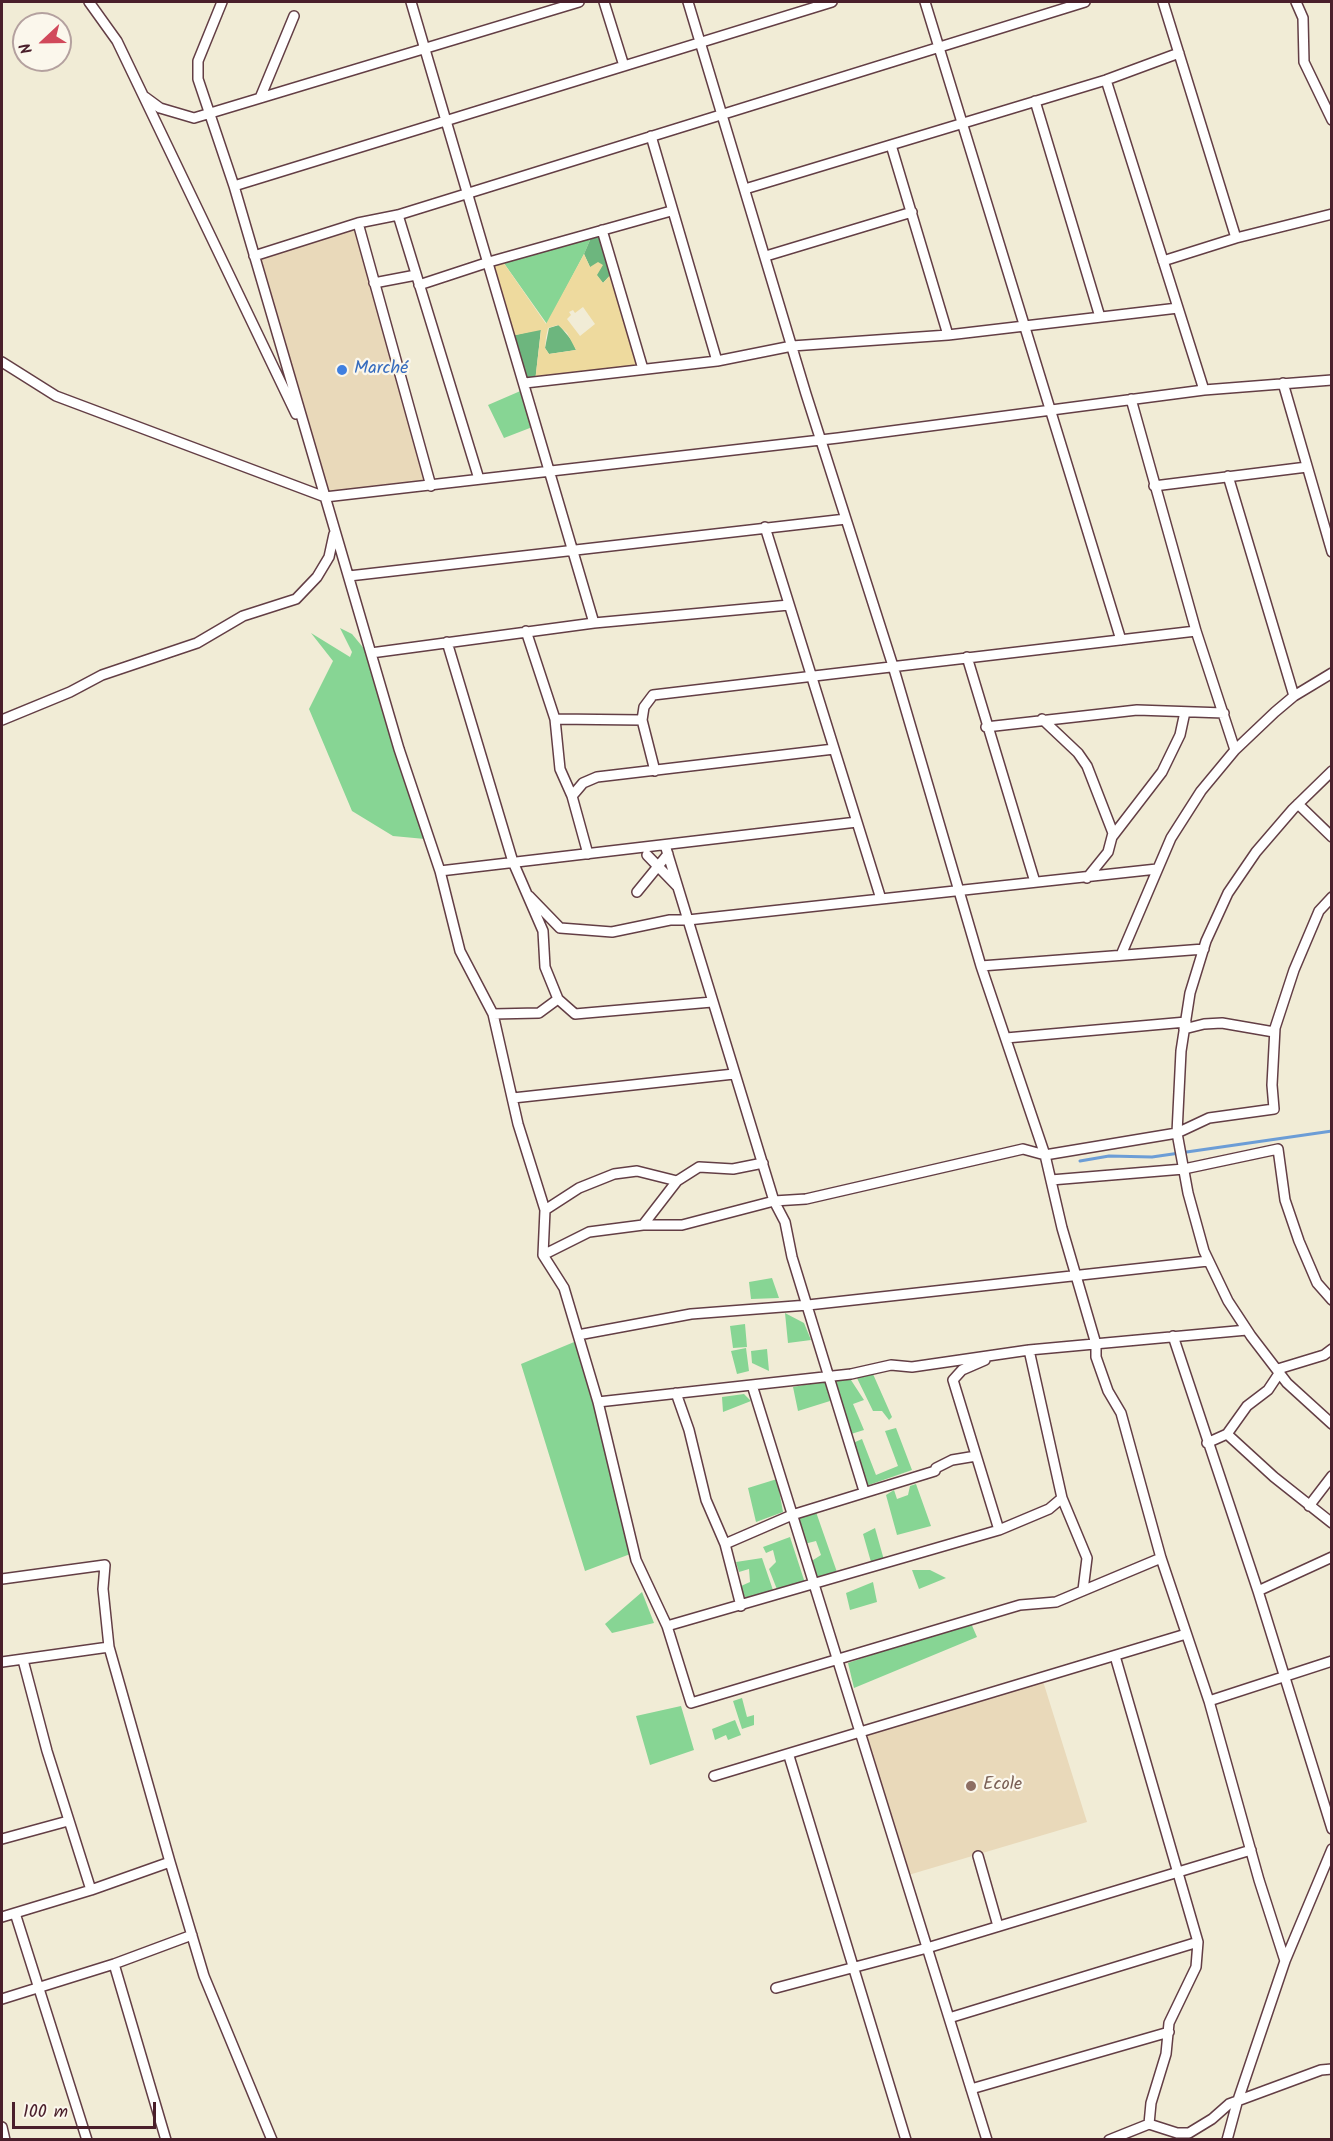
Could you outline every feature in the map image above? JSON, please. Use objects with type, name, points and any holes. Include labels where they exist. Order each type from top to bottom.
[{"type":"street","points":[[89,2],[117,41],[308,439]]},
{"type":"street","points":[[222,2],[198,61],[198,79],[234,186],[371,653],[440,871],[460,951],[493,1014],[518,1124],[545,1210],[543,1255],[564,1288],[598,1402],[636,1560],[667,1626],[691,1703],[1020,1605],[1056,1602],[1161,1558]]},
{"type":"street","points":[[411,2],[594,622]]},
{"type":"street","points":[[143,96],[160,108],[194,118],[579,2]]},
{"type":"street","points":[[604,2],[624,66]]},
{"type":"street","points":[[688,2],[792,346],[893,666],[981,966],[1045,1155],[1096,1344],[1096,1357],[1108,1391],[1121,1413],[1161,1558],[1209,1701],[1285,1961]]},
{"type":"street","points":[[234,186],[832,2]]},
{"type":"street","points":[[925,2],[1121,640]]},
{"type":"street","points":[[254,256],[358,223],[398,215],[722,116],[1085,2]]},
{"type":"street","points":[[1163,2],[1236,238]]},
{"type":"street","points":[[1296,2],[1303,18],[1304,62],[1332,120]]},
{"type":"street","points":[[260,98],[294,16]]},
{"type":"street","points":[[745,189],[1106,80],[1179,53]]},
{"type":"street","points":[[1106,80],[1204,390]]},
{"type":"street","points":[[1035,101],[1100,317]]},
{"type":"street","points":[[651,136],[671,211],[717,361]]},
{"type":"street","points":[[891,145],[948,334]]},
{"type":"street","points":[[375,283],[418,280],[671,211]]},
{"type":"street","points":[[766,256],[912,212]]},
{"type":"street","points":[[1163,261],[1236,238],[1332,214]]},
{"type":"street","points":[[398,215],[478,479]]},
{"type":"street","points":[[358,223],[431,486]]},
{"type":"street","points":[[602,230],[644,369]]},
{"type":"street","points":[[525,383],[717,361],[792,346],[948,334],[1178,308]]},
{"type":"street","points":[[2,362],[56,396],[325,497],[822,440],[1204,390],[1332,380]]},
{"type":"street","points":[[1283,383],[1331,550]]},
{"type":"street","points":[[1131,399],[1196,631],[1234,750]]},
{"type":"street","points":[[1154,486],[1307,467]]},
{"type":"street","points":[[1228,476],[1294,696]]},
{"type":"street","points":[[349,576],[575,552],[765,527],[846,519]]},
{"type":"street","points":[[765,527],[881,899]]},
{"type":"street","points":[[2,720],[70,692],[102,675],[197,643],[243,616],[296,599],[317,578],[333,545],[335,530]]},
{"type":"street","points":[[371,653],[594,622],[789,605]]},
{"type":"street","points":[[526,631],[555,719],[560,769],[572,796],[588,854]]},
{"type":"street","points":[[655,771],[642,720],[644,707],[653,695],[1196,631]]},
{"type":"street","points":[[447,642],[513,862],[543,931],[544,967],[558,999],[575,1014],[712,1002]]},
{"type":"street","points":[[967,657],[986,728],[1035,882]]},
{"type":"street","points":[[1121,955],[1171,838],[1201,791],[1234,750],[1294,696],[1332,673]]},
{"type":"street","points":[[986,728],[1042,719],[1137,710],[1224,713]]},
{"type":"street","points":[[1087,878],[1108,852],[1112,837],[1162,772],[1180,735],[1185,712]]},
{"type":"street","points":[[555,719],[642,720]]},
{"type":"street","points":[[1042,719],[1078,753],[1087,766],[1112,837]]},
{"type":"street","points":[[572,796],[583,783],[597,777],[834,749]]},
{"type":"street","points":[[1332,771],[1298,804],[1256,852],[1228,893],[1204,949],[1190,993],[1185,1025],[1177,1133],[1208,1261],[1247,1330],[1287,1383],[1332,1424]]},
{"type":"street","points":[[1298,804],[1332,837]]},
{"type":"street","points":[[440,871],[588,854],[666,849],[857,822]]},
{"type":"street","points":[[637,892],[659,867],[666,849]]},
{"type":"street","points":[[666,849],[774,1201],[786,1222],[792,1257],[864,1491]]},
{"type":"street","points":[[648,855],[678,888]]},
{"type":"street","points":[[529,896],[560,928],[612,932],[644,923],[1157,869]]},
{"type":"street","points":[[543,1255],[589,1232],[643,1225],[682,1225],[774,1201],[806,1198],[1023,1149],[1045,1155],[1177,1133],[1209,1118],[1274,1109],[1272,1085],[1274,1032],[1294,970],[1319,911],[1332,897]]},
{"type":"street","points":[[981,966],[1204,949]]},
{"type":"street","points":[[493,1014],[539,1013],[558,999]]},
{"type":"street","points":[[1006,1038],[1222,1023],[1274,1032]]},
{"type":"street","points":[[513,1098],[734,1074]]},
{"type":"street","points":[[1050,1180],[1184,1169],[1278,1149],[1286,1200],[1299,1241],[1317,1283],[1332,1300]]},
{"type":"street","points":[[643,1225],[677,1181],[699,1167],[733,1169],[753,1167],[763,1163]]},
{"type":"street","points":[[545,1210],[579,1188],[614,1174],[637,1171],[677,1181]]},
{"type":"street","points":[[578,1335],[691,1314],[808,1305],[1208,1261]]},
{"type":"street","points":[[598,1402],[828,1376],[891,1365],[912,1367],[1029,1350],[1247,1330]]},
{"type":"street","points":[[1173,1336],[1258,1591],[1332,1829]]},
{"type":"street","points":[[1207,1443],[1227,1434],[1247,1406],[1268,1390],[1279,1370],[1324,1355],[1332,1349]]},
{"type":"street","points":[[1029,1350],[1062,1498],[1087,1558],[1083,1590]]},
{"type":"street","points":[[999,1355],[962,1370],[953,1380],[999,1530]]},
{"type":"street","points":[[752,1385],[987,2139]]},
{"type":"street","points":[[676,1393],[689,1430],[706,1500],[725,1544],[741,1606]]},
{"type":"street","points":[[1227,1434],[1332,1523]]},
{"type":"street","points":[[725,1544],[792,1515],[935,1471],[936,1468],[952,1460],[976,1456]]},
{"type":"street","points":[[1310,1506],[1332,1476]]},
{"type":"street","points":[[667,1626],[999,1530],[1049,1509],[1062,1498]]},
{"type":"street","points":[[1258,1591],[1332,1557]]},
{"type":"street","points":[[2,1579],[105,1565],[103,1590],[110,1647],[170,1862],[192,1935],[223,2023],[272,2139]]},
{"type":"street","points":[[714,1776],[789,1756],[1186,1634]]},
{"type":"street","points":[[2,1662],[110,1647]]},
{"type":"street","points":[[1115,1656],[1198,1942],[1196,1967],[1169,2023],[1166,2054],[1151,2103],[1149,2124]]},
{"type":"street","points":[[23,1660],[68,1821],[91,1890]]},
{"type":"street","points":[[1209,1701],[1283,1675],[1332,1661]]},
{"type":"street","points":[[789,1756],[906,2139]]},
{"type":"street","points":[[2,1839],[68,1821]]},
{"type":"street","points":[[1227,2139],[1285,1961],[1332,1849]]},
{"type":"street","points":[[776,1988],[927,1948],[1251,1850]]},
{"type":"street","points":[[978,1856],[998,1926]]},
{"type":"street","points":[[2,1917],[91,1890],[170,1862]]},
{"type":"street","points":[[15,1913],[87,2139]]},
{"type":"street","points":[[2,1999],[114,1964],[192,1935]]},
{"type":"street","points":[[949,2018],[1198,1942]]},
{"type":"street","points":[[114,1964],[166,2139]]},
{"type":"street","points":[[971,2089],[1169,2032]]},
{"type":"street","points":[[1109,2139],[1149,2124],[1176,2133],[1189,2133],[1215,2117],[1227,2105],[1321,2070],[1332,2069]]},
{"type":"street","points":[[2,2127],[5,2139]]},
{"type":"shaded area","points":[[359,227],[435,484],[325,497],[255,260]]},
{"type":"shaded area","points":[[1042,1678],[1087,1822],[905,1876],[861,1734]]},
{"type":"green space","points":[[602,230],[614,271],[603,283],[590,267],[584,254],[593,233]]},
{"type":"green space","points":[[593,233],[584,254],[547,324],[501,259]]},
{"type":"green space","points":[[559,325],[573,342],[576,350],[549,354],[545,348],[549,328]]},
{"type":"green space","points":[[541,329],[535,382],[525,383],[511,336]]},
{"type":"green space","points":[[525,389],[535,426],[504,438],[488,405]]},
{"type":"green space","points":[[340,628],[352,634],[366,651],[425,839],[393,836],[352,811],[309,709],[333,661],[311,633],[350,657],[352,652]]},
{"type":"green space","points":[[772,1278],[779,1298],[751,1299],[749,1282]]},
{"type":"green space","points":[[785,1313],[804,1323],[811,1340],[788,1343]]},
{"type":"green space","points":[[745,1324],[747,1347],[733,1348],[730,1326]]},
{"type":"green space","points":[[579,1340],[633,1553],[585,1571],[521,1364]]},
{"type":"green space","points":[[746,1348],[749,1371],[737,1374],[731,1351]]},
{"type":"green space","points":[[767,1349],[769,1371],[752,1363],[751,1351]]},
{"type":"green space","points":[[873,1374],[892,1417],[889,1420],[882,1411],[873,1411],[856,1376]]},
{"type":"green space","points":[[849,1377],[864,1400],[853,1404],[864,1430],[851,1434],[834,1379]]},
{"type":"green space","points":[[825,1381],[830,1401],[798,1411],[793,1387]]},
{"type":"green space","points":[[744,1394],[751,1401],[723,1412],[722,1397]]},
{"type":"green space","points":[[896,1428],[912,1470],[866,1486],[853,1443],[862,1439],[876,1475],[898,1466],[885,1431]]},
{"type":"green space","points":[[777,1479],[783,1512],[756,1522],[748,1488]]},
{"type":"green space","points":[[916,1484],[931,1526],[897,1535],[886,1495],[894,1490],[897,1499],[908,1495],[910,1486]]},
{"type":"green space","points":[[816,1512],[838,1575],[818,1580],[810,1562],[821,1555],[816,1541],[804,1544],[797,1517]]},
{"type":"green space","points":[[875,1528],[884,1560],[871,1562],[863,1534]]},
{"type":"green space","points":[[790,1537],[805,1583],[778,1592],[769,1569],[776,1562],[773,1550],[766,1553],[763,1547]]},
{"type":"green space","points":[[762,1558],[774,1593],[746,1601],[741,1586],[750,1582],[749,1569],[739,1572],[736,1562]]},
{"type":"green space","points":[[912,1570],[930,1570],[946,1578],[919,1589]]},
{"type":"green space","points":[[873,1582],[877,1602],[850,1610],[846,1593]]},
{"type":"green space","points":[[642,1592],[654,1623],[612,1633],[605,1624]]},
{"type":"green space","points":[[970,1621],[977,1637],[854,1688],[848,1663]]},
{"type":"green space","points":[[742,1698],[747,1717],[754,1715],[754,1725],[742,1729],[733,1701]]},
{"type":"green space","points":[[681,1706],[694,1750],[650,1765],[636,1716]]},
{"type":"green space","points":[[735,1720],[741,1735],[728,1740],[726,1735],[715,1740],[712,1729]]},
{"type":"sand","points":[[584,254],[590,267],[598,262],[603,265],[597,275],[603,283],[614,271],[617,280],[612,285],[617,284],[643,369],[535,382],[541,330],[511,336],[489,262],[501,259],[546,324]],"holes":[[[583,307],[595,324],[580,336],[567,319],[571,315],[569,312],[573,310],[575,313]],[[558,325],[567,333],[576,350],[549,354],[545,348],[548,328]]]},
{"type":"waterway","points":[[1080,1161],[1109,1156],[1152,1157],[1332,1131]]},
{"type":"place","name":"Marché","points":[[342,370]]},
{"type":"place","name":"Ecole","points":[[971,1786]]}]
